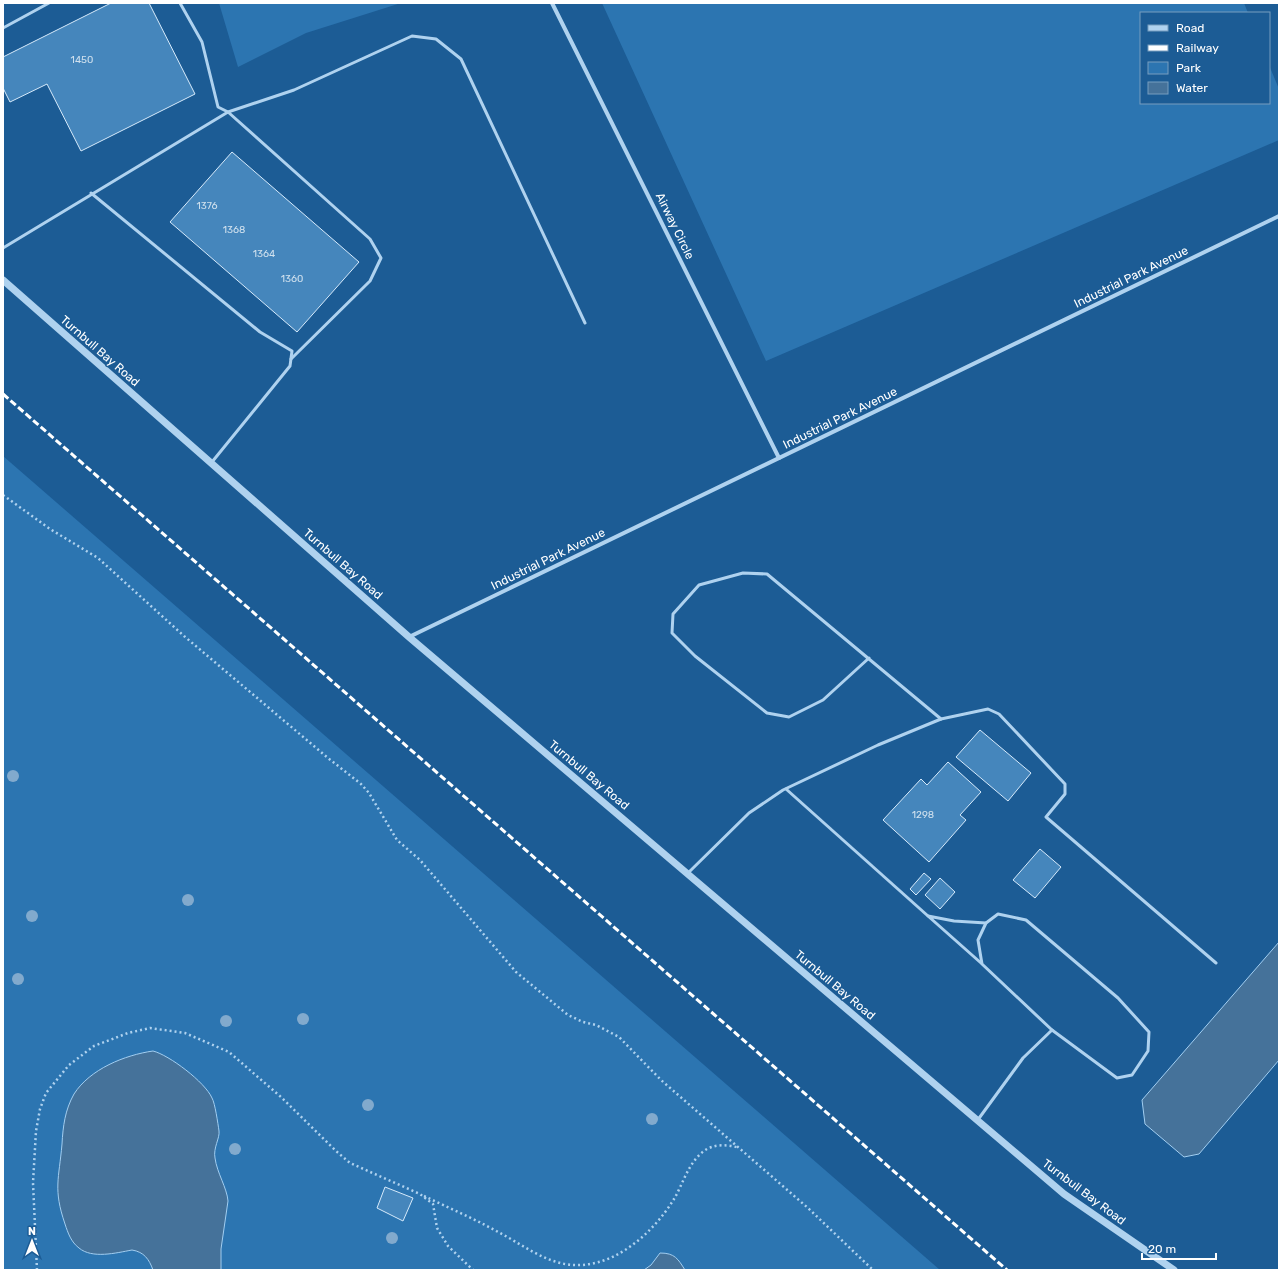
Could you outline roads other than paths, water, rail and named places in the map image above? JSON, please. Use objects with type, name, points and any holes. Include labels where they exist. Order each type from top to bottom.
[{"type":"street","name":"Airway Circle","points":[[552,3],[779,458]]},
{"type":"street","name":"Industrial Park Avenue","points":[[409,637],[1279,216]]},
{"type":"street","name":"Turnbull Bay Road","points":[[3,280],[409,637],[977,1121],[1064,1194],[1174,1270]]},
{"type":"lane","points":[[3,28],[49,3]]},
{"type":"lane","points":[[180,3],[202,42],[218,107],[228,112],[370,239],[381,258],[370,281],[291,359]]},
{"type":"lane","points":[[3,248],[91,193],[228,112],[294,90],[412,36],[436,39],[461,59],[585,323]]},
{"type":"lane","points":[[91,193],[260,332],[292,351],[290,366],[211,463]]},
{"type":"lane","points":[[869,658],[823,700],[789,717],[767,713],[695,656],[672,633],[672,614],[699,585],[743,573],[767,574],[869,658],[942,719]]},
{"type":"lane","points":[[687,874],[749,813],[786,789],[878,745],[942,719],[988,709],[999,714],[1065,784],[1065,794],[1046,817],[1216,963]]},
{"type":"lane","points":[[786,789],[982,964],[1052,1030],[1118,1078],[1132,1075],[1148,1051],[1149,1032],[1123,1004],[1026,920],[998,914],[986,923],[978,940],[982,964]]},
{"type":"lane","points":[[928,916],[954,921],[986,923]]},
{"type":"lane","points":[[977,1121],[1023,1058],[1052,1030]]},
{"type":"water","points":[[1279,942],[1279,1060],[1199,1154],[1184,1157],[1145,1124],[1142,1100]]},
{"type":"water","points":[[153,1051],[177,1063],[186,1070],[202,1084],[213,1101],[219,1131],[215,1158],[228,1201],[221,1249],[221,1270],[153,1270],[146,1257],[140,1252],[132,1250],[97,1254],[84,1251],[72,1240],[61,1212],[58,1184],[64,1124],[74,1094],[89,1077],[99,1070],[131,1056]]},
{"type":"water","points":[[660,1253],[673,1255],[676,1257],[685,1270],[644,1270],[651,1265]]},
{"type":"railway","points":[[3,394],[1007,1270]]}]
